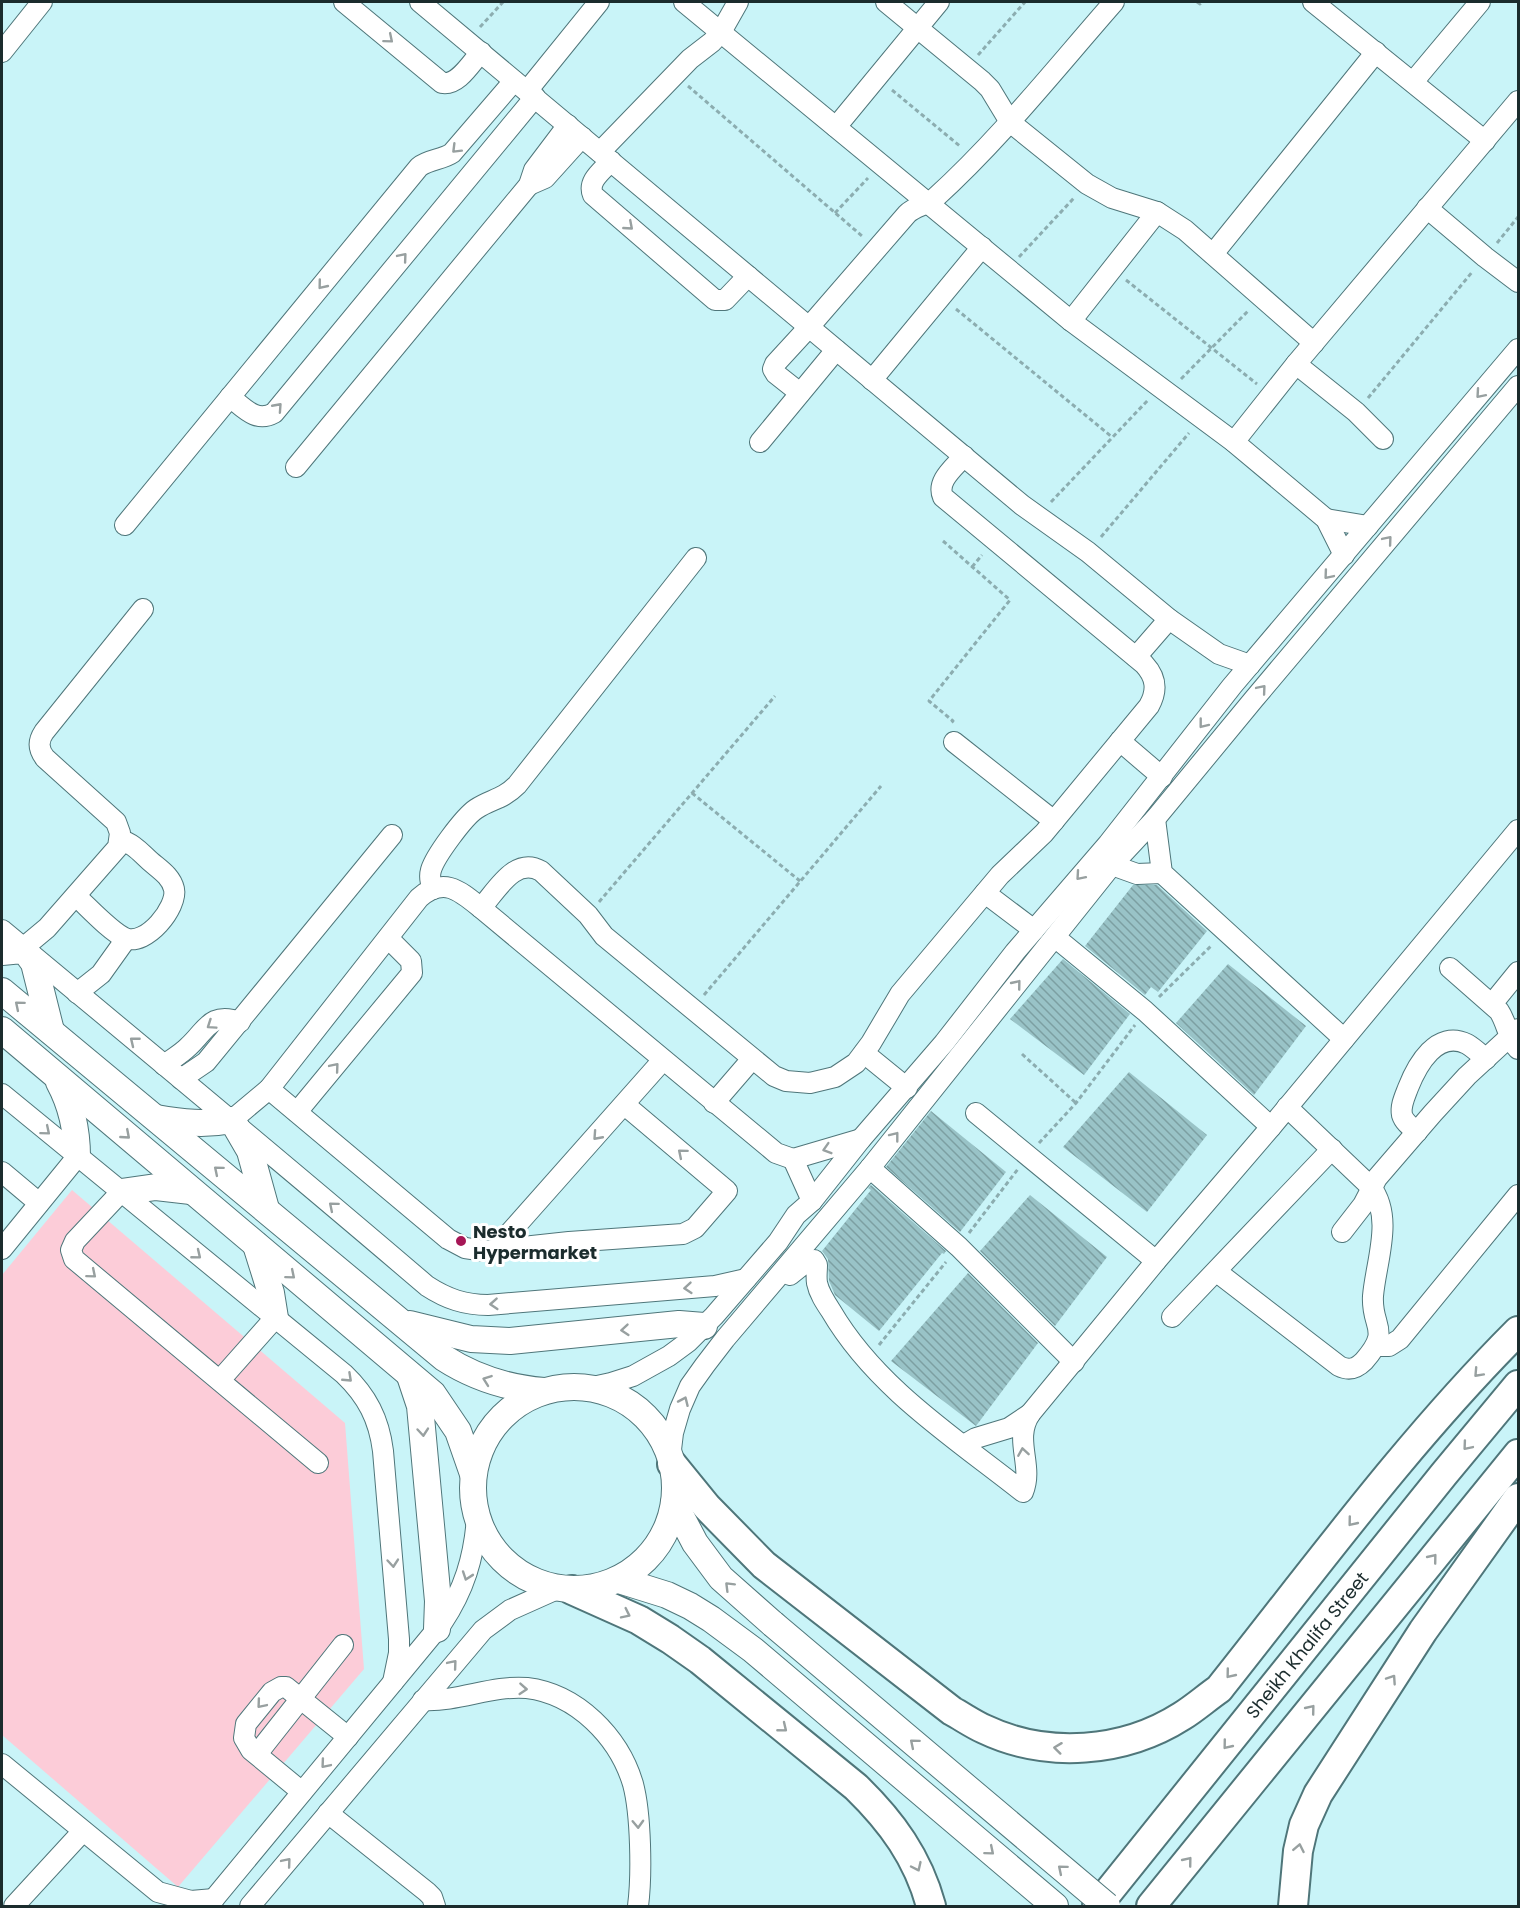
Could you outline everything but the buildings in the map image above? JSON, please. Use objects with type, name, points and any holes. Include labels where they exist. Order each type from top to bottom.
[{"type":"highway","points":[[671,1461],[707,1507],[764,1565],[952,1711],[985,1730],[1016,1741],[1064,1749],[1110,1745],[1144,1735],[1182,1717],[1219,1689],[1411,1449],[1467,1384],[1518,1331]]},
{"type":"highway","name":"Sheikh Khalifa Street","points":[[1097,1906],[1518,1385]]},
{"type":"highway","points":[[1151,1906],[1518,1455]]},
{"type":"highway","points":[[1293,1906],[1298,1851],[1304,1825],[1318,1794],[1423,1631],[1518,1498]]},
{"type":"highway","points":[[565,1590],[631,1616],[670,1639],[700,1660],[856,1787],[877,1807],[912,1854],[925,1882],[931,1906]]},
{"type":"main road","points":[[12,950],[34,963],[51,1031]]},
{"type":"main road","points":[[2,991],[444,1358],[475,1375],[508,1386],[544,1391]]},
{"type":"main road","points":[[2,1030],[433,1394],[451,1418],[465,1445],[473,1473]]},
{"type":"main road","points":[[54,1074],[73,1113],[77,1135],[77,1157]]},
{"type":"main road","points":[[156,1118],[185,1123],[214,1124],[232,1120],[250,1151],[266,1209]]},
{"type":"main road","points":[[121,1192],[156,1187],[191,1191]]},
{"type":"main road","points":[[256,1245],[275,1318]]},
{"type":"main road","points":[[400,1322],[452,1335],[510,1341],[679,1324],[704,1326]]},
{"type":"main road","points":[[410,1375],[420,1406],[438,1601],[437,1629]]},
{"type":"main road","points":[[566,1387],[588,1388],[610,1394],[630,1404],[648,1419],[661,1437],[671,1461],[675,1484],[674,1503],[668,1526],[656,1548],[639,1566],[619,1580],[596,1588],[565,1590],[536,1583],[516,1572],[499,1558],[486,1539],[477,1518],[472,1496],[473,1473],[479,1452],[490,1431],[504,1414],[523,1400],[544,1391],[566,1387]]},
{"type":"main road","points":[[674,1503],[695,1543],[721,1578],[1107,1906]]},
{"type":"main road","points":[[619,1580],[667,1595],[690,1606],[753,1650],[1055,1906]]},
{"type":"street","points":[[2,52],[42,2]]},
{"type":"street","points":[[344,2],[442,83],[455,81],[474,47]]},
{"type":"street","points":[[420,2],[1022,505],[1088,552],[1169,619],[1219,654],[1250,665]]},
{"type":"street","points":[[230,397],[255,416],[262,418],[274,413],[525,90],[600,2]]},
{"type":"street","points":[[684,2],[1071,321],[1202,417],[1326,519],[1344,555]]},
{"type":"street","points":[[738,2],[721,32],[675,75],[606,157],[590,188],[593,195],[715,300],[725,300],[748,276]]},
{"type":"street","points":[[886,2],[967,67],[990,89],[1010,122],[1087,184],[1112,198],[1157,212],[1185,230],[1314,343]]},
{"type":"street","points":[[836,127],[939,2]]},
{"type":"street","points":[[800,393],[776,374],[773,366],[912,209],[929,203],[1010,122],[1114,2]]},
{"type":"street","points":[[1313,2],[1485,141]]},
{"type":"street","points":[[1413,82],[1480,2]]},
{"type":"street","points":[[1213,254],[1376,52]]},
{"type":"street","points":[[125,525],[419,167],[427,162],[445,158],[452,153],[525,90]]},
{"type":"street","points":[[1234,442],[1270,395],[1518,101]]},
{"type":"street","points":[[296,467],[529,185],[544,178],[575,131]]},
{"type":"street","points":[[1427,208],[1518,282]]},
{"type":"street","points":[[1071,321],[1157,212]]},
{"type":"street","points":[[872,380],[982,247]]},
{"type":"street","points":[[588,1388],[633,1376],[669,1356],[704,1326],[778,1242],[796,1215],[812,1201],[861,1139],[907,1088],[1034,930],[1108,844],[1232,686],[1518,349]]},
{"type":"street","points":[[760,442],[836,350]]},
{"type":"street","points":[[1296,364],[1356,412],[1383,438]]},
{"type":"street","points":[[671,1461],[673,1433],[680,1409],[690,1386],[724,1339],[870,1168],[1112,865],[1155,819],[1518,386]]},
{"type":"street","points":[[482,908],[518,868],[534,867],[588,915],[604,936],[768,1072],[786,1081],[810,1083],[835,1077],[851,1067],[864,1053],[900,994],[985,893],[1054,821],[1154,697],[1154,679],[1150,671],[1136,657],[946,499],[942,493],[942,482],[964,456]]},
{"type":"street","points":[[1326,519],[1368,526]]},
{"type":"street","points":[[432,889],[431,868],[465,820],[478,808],[503,797],[517,785],[696,558]]},
{"type":"street","points":[[12,950],[47,928],[114,853],[120,840],[116,822],[45,758],[41,753],[39,742],[44,732],[143,609]]},
{"type":"street","points":[[1136,657],[1169,619]]},
{"type":"street","points":[[1219,654],[1232,686]]},
{"type":"street","points":[[1120,741],[1162,777]]},
{"type":"street","points":[[954,742],[1054,821]]},
{"type":"street","points":[[1112,865],[1116,848],[1140,804]]},
{"type":"street","points":[[1155,819],[1162,873],[1344,1039]]},
{"type":"street","points":[[768,1290],[805,1263],[814,1260],[817,1265],[816,1281],[820,1294],[852,1342],[898,1391],[1023,1492],[1027,1474],[1022,1433],[1024,1423],[1030,1414],[1518,830]]},
{"type":"street","points":[[181,1079],[206,1062],[392,835]]},
{"type":"street","points":[[76,896],[126,939],[139,940],[150,933],[171,907],[175,894],[171,881],[132,845],[120,840]]},
{"type":"street","points":[[1112,865],[1137,874],[1162,873]]},
{"type":"street","points":[[232,1120],[269,1089],[419,898],[432,889],[448,887],[456,889],[482,908],[776,1153],[793,1159],[861,1139]]},
{"type":"street","points":[[985,893],[1034,930]]},
{"type":"street","points":[[2,930],[12,950],[77,993],[232,1120],[427,1286],[450,1299],[468,1304],[488,1305],[715,1286],[746,1279]]},
{"type":"street","points":[[1056,938],[1145,1011],[1271,1126]]},
{"type":"street","points":[[77,993],[101,974],[126,939]]},
{"type":"street","points":[[297,1112],[412,973],[411,961],[388,939]]},
{"type":"street","points":[[1342,1232],[1363,1204],[1371,1187],[1456,1088],[1486,1059],[1516,1039],[1492,1004],[1450,968]]},
{"type":"street","points":[[1492,1004],[1518,972]]},
{"type":"street","points":[[164,1065],[188,1047],[210,1023],[225,1018],[240,1022]]},
{"type":"street","points":[[1417,1132],[1403,1118],[1401,1107],[1414,1071],[1425,1056],[1440,1045],[1455,1041],[1466,1044],[1486,1059]]},
{"type":"street","points":[[864,1053],[907,1088]]},
{"type":"street","points":[[714,1103],[752,1059]]},
{"type":"street","points":[[503,1250],[506,1237],[663,1060]]},
{"type":"street","points":[[269,1089],[448,1239],[475,1250],[503,1250],[677,1235],[696,1228],[727,1191],[625,1105]]},
{"type":"street","points":[[2,1094],[356,1385],[365,1398],[378,1423],[383,1451],[399,1639],[399,1653],[393,1682]]},
{"type":"street","points":[[1217,1272],[1339,1366],[1351,1369],[1357,1367],[1376,1346],[1379,1333],[1373,1296],[1383,1217],[1380,1201],[1371,1187],[1287,1107]]},
{"type":"street","points":[[976,1113],[1156,1261]]},
{"type":"street","points":[[1172,1317],[1332,1149]]},
{"type":"street","points":[[2,1250],[77,1157]]},
{"type":"street","points":[[793,1159],[812,1201]]},
{"type":"street","points":[[870,1168],[959,1246],[1074,1362]]},
{"type":"street","points":[[2,1172],[39,1203]]},
{"type":"street","points":[[121,1192],[75,1241],[71,1250],[74,1259],[318,1463]]},
{"type":"street","points":[[1376,1346],[1389,1346],[1400,1339],[1518,1196]]},
{"type":"street","points":[[220,1380],[275,1318]]},
{"type":"street","points":[[964,1445],[976,1438],[1009,1428],[1030,1414]]},
{"type":"street","points":[[2,1764],[161,1899],[211,1903],[453,1607],[468,1574],[473,1555],[477,1518]]},
{"type":"street","points":[[250,1906],[471,1643],[496,1619],[525,1602],[565,1590]]},
{"type":"street","points":[[257,1754],[343,1645]]},
{"type":"street","points":[[302,1792],[247,1744],[244,1731],[249,1719],[276,1689],[286,1688],[348,1737]]},
{"type":"street","points":[[423,1700],[446,1700],[498,1689],[526,1688],[541,1690],[567,1701],[590,1718],[620,1754],[633,1783],[638,1814],[640,1877],[638,1906]]},
{"type":"street","points":[[328,1813],[427,1892],[432,1897],[435,1906]]},
{"type":"street","points":[[14,1906],[83,1831]]},
{"type":"path","points":[[474,47],[502,2]]},
{"type":"path","points":[[967,67],[1025,2]]},
{"type":"path","points":[[1197,2],[1200,4],[1202,2]]},
{"type":"path","points":[[675,75],[877,249]]},
{"type":"path","points":[[876,77],[975,158]]},
{"type":"path","points":[[835,213],[881,164]]},
{"type":"path","points":[[1008,269],[1087,184]]},
{"type":"path","points":[[1356,412],[1518,217]]},
{"type":"path","points":[[1112,269],[1270,395]]},
{"type":"path","points":[[941,297],[1112,437]]},
{"type":"path","points":[[1022,505],[1033,495],[1047,506],[1150,398],[1178,383],[1262,297]]},
{"type":"path","points":[[1088,552],[1202,417]]},
{"type":"path","points":[[972,567],[994,540]]},
{"type":"path","points":[[943,541],[1010,600],[929,701],[953,721],[943,733],[954,742]]},
{"type":"path","points":[[588,915],[775,696]]},
{"type":"path","points":[[692,1009],[881,786]]},
{"type":"path","points":[[693,793],[800,881]]},
{"type":"path","points":[[1022,1054],[1076,1103]]},
{"type":"shaded area","points":[[72,1190],[345,1423],[364,1669],[178,1887],[2,1735],[2,1275]]},
{"type":"place","name":"Nesto Hypermarket","points":[[461,1241]]}]
